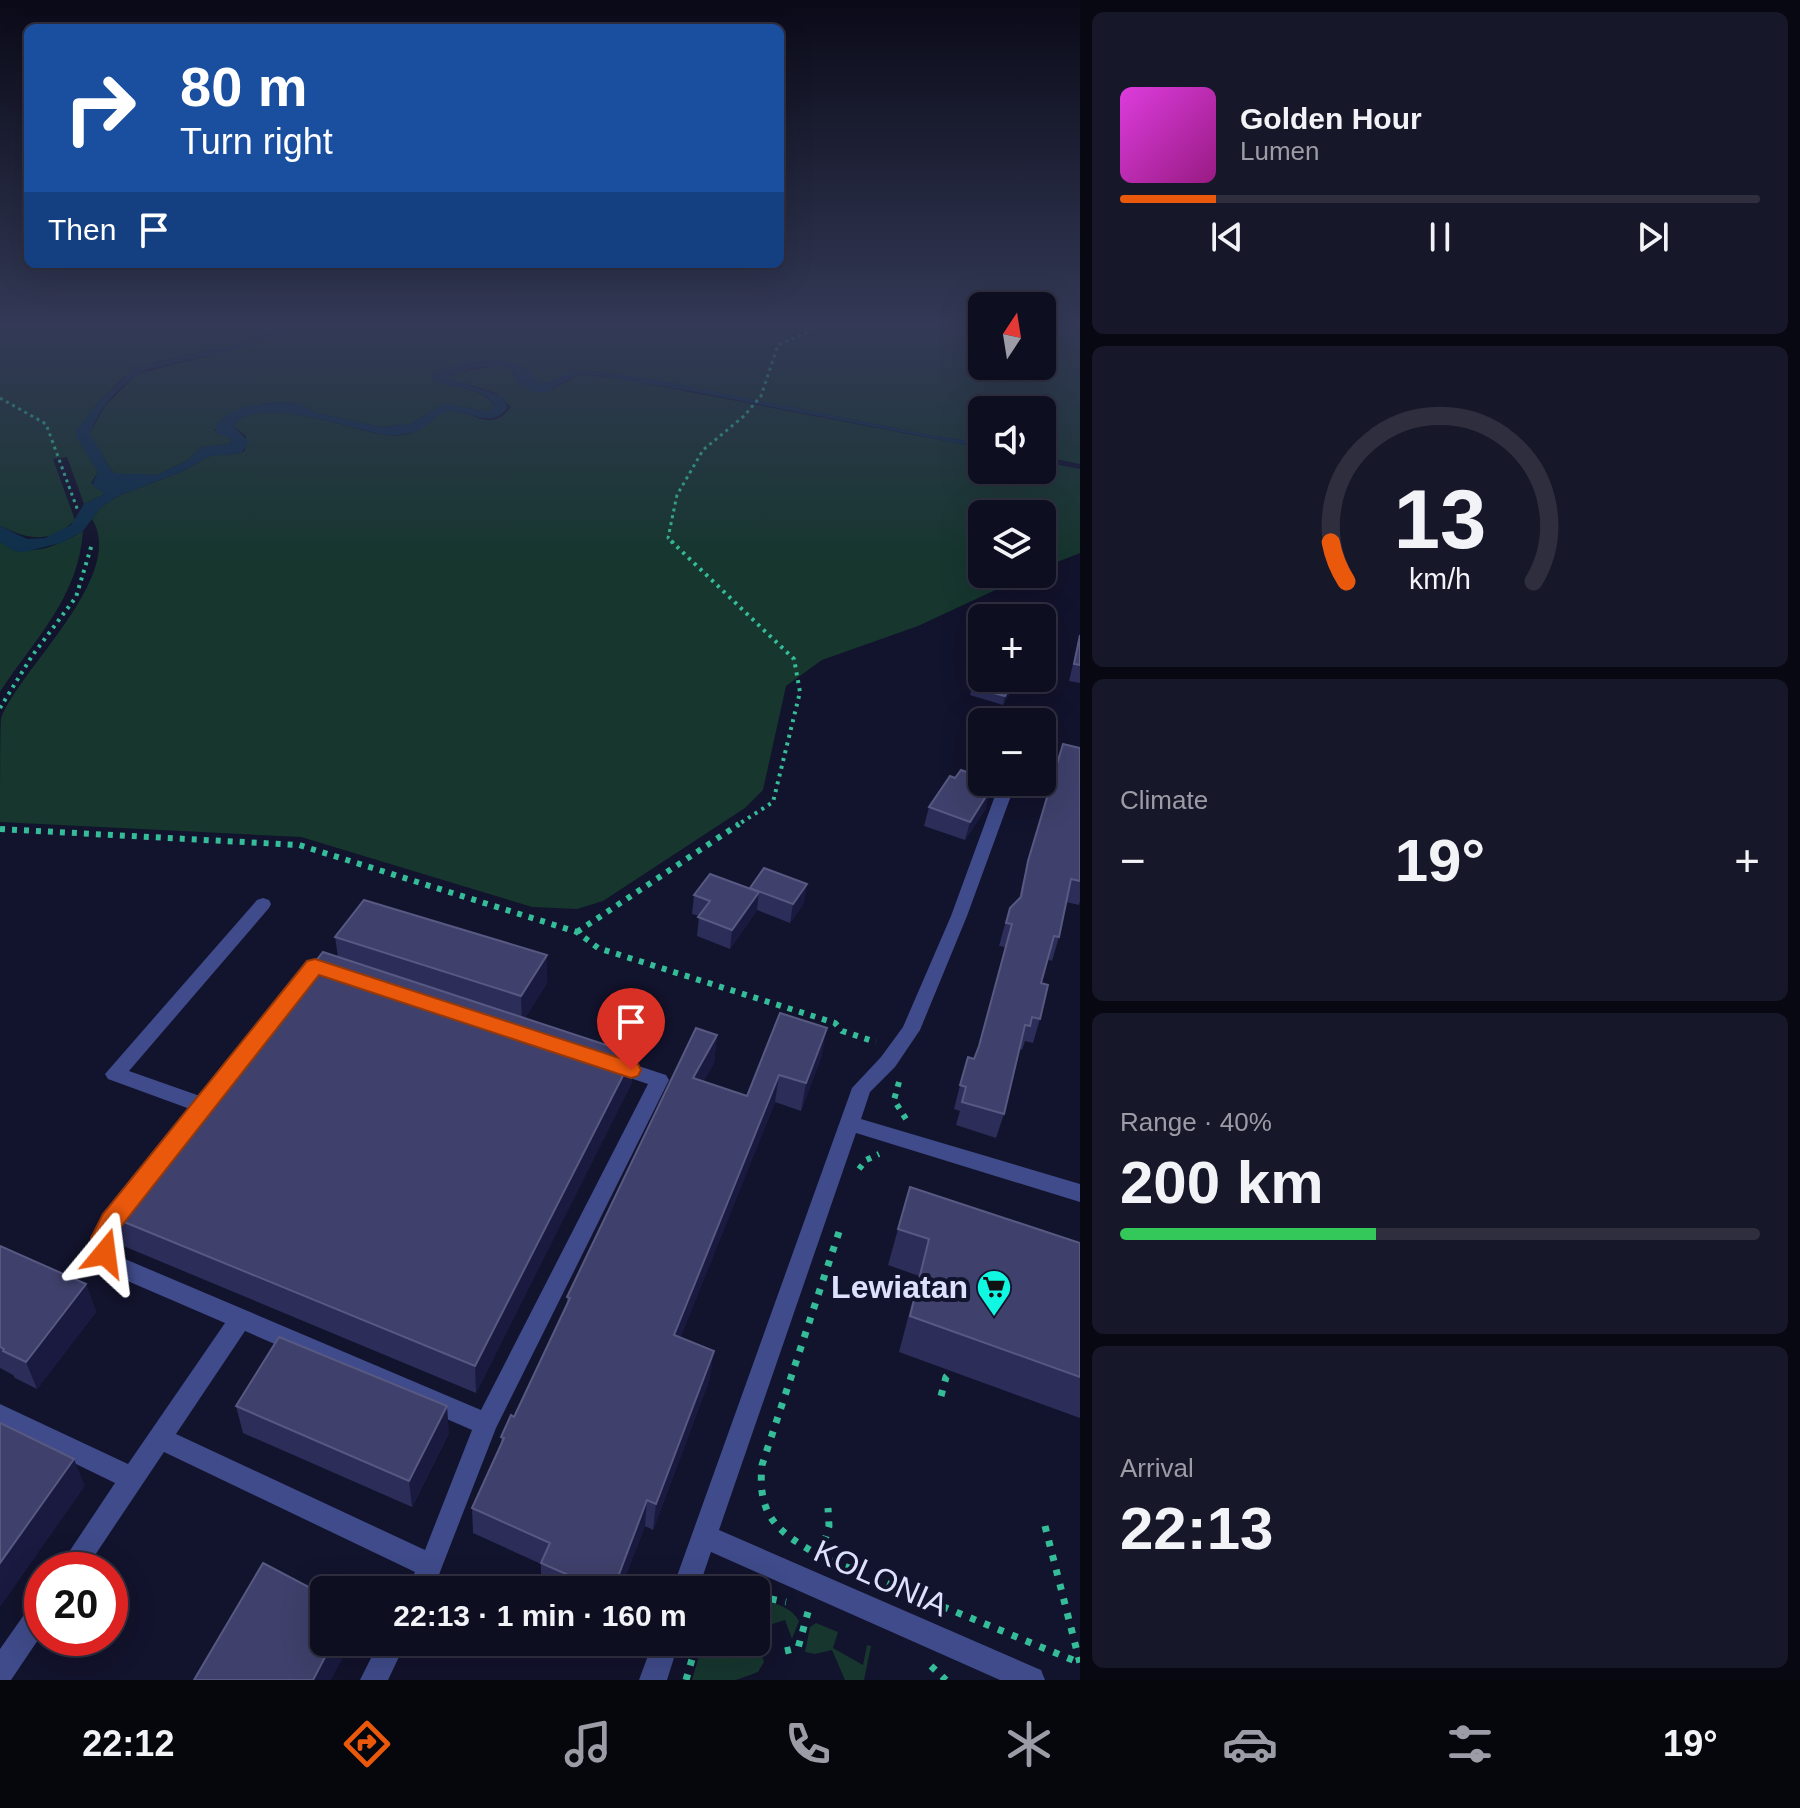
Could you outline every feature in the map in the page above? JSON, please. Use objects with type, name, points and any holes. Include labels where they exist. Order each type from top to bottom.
[{"type":"street","points":[[690,1576],[862,1088],[898,1048],[918,1015],[959,916],[1003,796]]},
{"type":"street","points":[[202,1105],[115,1074],[263,904]]},
{"type":"street","points":[[426,1576],[486,1424],[659,1080],[315,966],[112,1221],[103,1238],[105,1253],[117,1266],[486,1424]]},
{"type":"street","points":[[850,1123],[1080,1193]]},
{"type":"street","points":[[82,1552],[240,1320]]},
{"type":"street","points":[[0,1415],[132,1479]]},
{"type":"street","points":[[160,1438],[431,1566]]},
{"type":"street","name":"KOLONIA","points":[[704,1536],[1017,1678]]},
{"type":"street","points":[[0,1672],[24,1637]]},
{"type":"street","points":[[374,1680],[386,1656]]},
{"type":"street","points":[[653,1680],[661,1656]]},
{"type":"path","points":[[11,404],[46,424],[78,511]]},
{"type":"path","points":[[577,932],[773,802],[800,692],[794,659],[668,538],[677,495],[703,450],[753,404]]},
{"type":"path","points":[[0,708],[32,656],[76,597],[92,544]]},
{"type":"path","points":[[0,829],[299,845],[577,932],[598,948],[835,1023],[842,1031],[898,1048],[910,1054],[894,1096],[907,1119],[899,1155],[882,1153],[866,1160],[855,1180]]},
{"type":"path","points":[[841,1223],[759,1485],[765,1510],[775,1527],[792,1542],[820,1556],[1080,1663]]},
{"type":"path","points":[[941,1396],[946,1377],[952,1371]]},
{"type":"path","points":[[820,1556],[829,1526],[828,1508]]},
{"type":"path","points":[[1045,1526],[1080,1663]]},
{"type":"path","points":[[785,1651],[798,1648],[808,1612]]},
{"type":"path","points":[[686,1680],[693,1656]]},
{"type":"green space","points":[[0,404],[97,404],[77,431],[98,472],[91,483],[105,494],[84,504],[67,457],[53,459],[75,520],[57,533],[39,537],[0,526]]},
{"type":"green space","points":[[107,404],[260,404],[214,430],[232,439],[229,444],[202,447],[187,461],[157,475],[114,474],[89,434]]},
{"type":"green space","points":[[302,404],[444,404],[410,424],[382,427],[315,413]]},
{"type":"green space","points":[[447,404],[494,404],[489,412]]},
{"type":"green space","points":[[508,404],[754,404],[968,445],[968,484],[1056,484],[1056,465],[1080,469],[1080,553],[1056,562],[1056,500],[968,500],[968,588],[1000,588],[918,626],[822,660],[786,686],[763,790],[745,808],[603,901],[577,909],[532,907],[301,837],[0,822],[1,718],[12,697],[84,593],[95,567],[99,542],[92,519],[101,507],[120,495],[181,472],[210,456],[241,453],[245,450],[246,436],[233,426],[244,417],[260,413],[301,415],[394,435],[418,430],[449,411],[488,420],[503,415],[511,407]]},
{"type":"green space","points":[[778,404],[968,404],[968,441],[929,435]]},
{"type":"green space","points":[[1056,404],[1080,404],[1080,464],[1056,459]]},
{"type":"green space","points":[[83,531],[73,577],[64,598],[0,692],[0,542],[21,550],[42,549]]},
{"type":"green space","points":[[770,1603],[796,1616],[799,1621],[792,1639],[785,1620],[770,1625]]},
{"type":"green space","points":[[816,1623],[838,1632],[833,1648],[863,1665],[867,1645],[871,1646],[864,1680],[845,1680],[832,1650],[815,1654],[805,1652],[810,1627]]},
{"type":"green space","points":[[699,1656],[762,1656],[764,1662],[758,1672],[736,1680],[692,1680]]},
{"type":"water","points":[[97,404],[107,404],[90,434],[113,473],[157,475],[187,461],[202,447],[229,444],[232,439],[217,433],[215,426],[225,416],[243,407],[302,404],[315,413],[382,427],[410,424],[444,404],[489,412],[494,404],[506,404],[507,408],[494,418],[450,411],[419,430],[394,435],[301,415],[260,413],[244,417],[233,426],[249,442],[241,453],[210,456],[181,472],[120,495],[101,507],[83,531],[61,543],[24,552],[14,551],[0,542],[0,526],[27,539],[45,538],[71,525],[84,504],[105,494],[92,485],[98,472],[77,438],[76,431]]},
{"type":"water","points":[[760,404],[778,404],[968,441],[968,445]]},
{"type":"building","points":[[1080,635],[1080,665],[1074,664]]},
{"type":"building","points":[[1063,744],[1080,748],[1080,881],[1071,879],[1059,937],[1054,936],[1041,983],[1048,985],[1040,1019],[1032,1017],[1030,1026],[1025,1025],[1004,1114],[962,1102],[966,1087],[960,1085],[968,1057],[974,1059],[979,1046],[1012,924],[1006,923],[1010,908],[1021,897],[1047,796],[1056,796],[1056,767]]},
{"type":"building","points":[[961,770],[968,772],[968,796],[986,796],[970,822],[929,807],[950,776],[955,778]]},
{"type":"building","points":[[764,868],[807,884],[793,904],[750,888]]},
{"type":"building","points":[[710,874],[759,892],[732,930],[698,917],[710,901],[694,895]]},
{"type":"building","points":[[364,900],[547,955],[521,996],[335,937]]},
{"type":"building","points":[[323,952],[634,1054],[475,1366],[112,1217]]},
{"type":"building","points":[[780,1013],[827,1028],[806,1083],[779,1075],[674,1335],[714,1351],[656,1504],[647,1500],[618,1576],[570,1576],[541,1563],[550,1543],[472,1508],[504,1438],[501,1437],[511,1415],[514,1417],[570,1298],[567,1297],[696,1028],[717,1035],[693,1078],[747,1096]]},
{"type":"building","name":"Lewiatan","points":[[910,1187],[1080,1243],[1080,1377],[910,1316],[929,1239],[898,1229]]},
{"type":"building","points":[[0,1246],[86,1284],[26,1362],[0,1347]]},
{"type":"building","points":[[279,1337],[447,1406],[409,1481],[236,1406]]},
{"type":"building","points":[[0,1423],[74,1459],[0,1563]]},
{"type":"building","points":[[263,1563],[310,1588],[310,1656],[326,1656],[313,1680],[194,1680]]},
{"type":"place","name":"Lewiatan","points":[[994,1318]]},
{"type":"route","points":[[105,1253],[103,1238],[112,1221],[315,966],[631,1070]]}]
